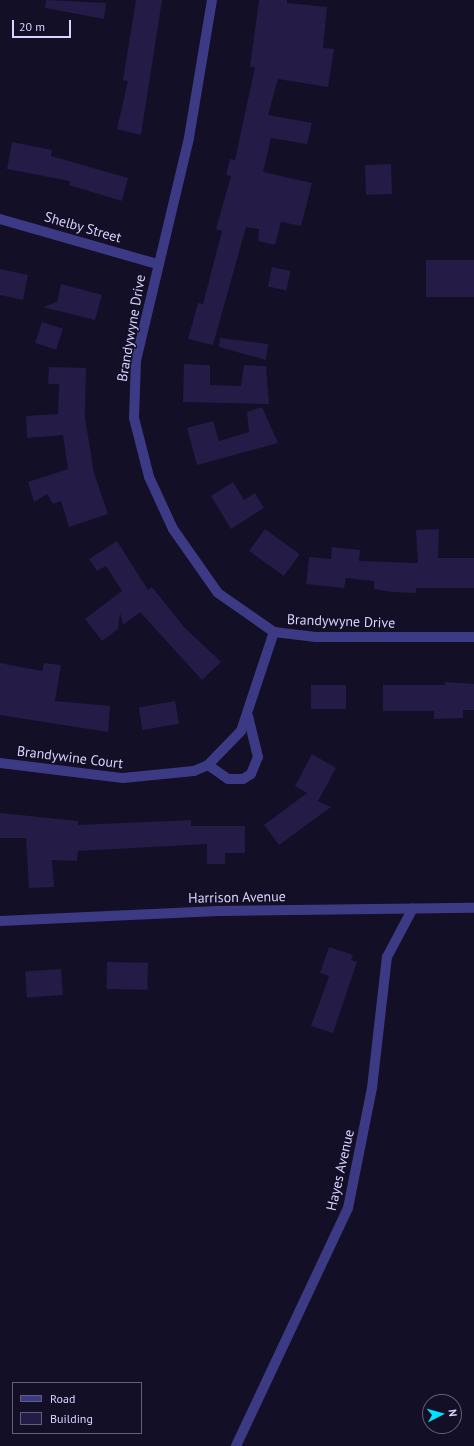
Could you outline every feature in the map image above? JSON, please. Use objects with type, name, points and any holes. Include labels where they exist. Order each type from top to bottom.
[{"type":"street","name":"Brandywyne Drive","points":[[212,0],[190,138],[157,264],[136,361],[133,395],[138,441],[149,477],[173,528],[218,593],[274,632],[316,637],[474,637]]},
{"type":"street","name":"Shelby Street","points":[[0,218],[157,264]]},
{"type":"street","name":"Brandywine Court","points":[[0,763],[123,778],[186,773],[208,765],[228,748],[248,716],[274,632]]},
{"type":"street","points":[[208,765],[228,779],[243,780],[251,774],[258,758],[248,716]]},
{"type":"street","name":"Hayes Avenue","points":[[236,1446],[348,1208],[372,1088],[387,957],[413,908]]},
{"type":"street","name":"Harrison Avenue","points":[[0,921],[218,911],[474,908]]},
{"type":"building","points":[[46,0],[106,3],[104,19],[45,8]]},
{"type":"building","points":[[136,0],[162,0],[141,135],[117,129],[128,81],[123,80]]},
{"type":"building","points":[[259,0],[287,0],[287,3],[327,7],[323,48],[334,49],[328,87],[278,79],[268,115],[312,123],[307,144],[271,138],[263,172],[312,183],[301,226],[281,222],[275,245],[258,241],[259,229],[246,227],[213,345],[188,339],[198,303],[203,304],[222,231],[216,229],[231,176],[226,175],[230,159],[235,160],[255,67],[250,67]]},
{"type":"building","points":[[12,142],[52,150],[51,156],[128,178],[122,201],[69,185],[70,181],[7,169]]},
{"type":"building","points":[[391,164],[392,194],[366,195],[365,165]]},
{"type":"building","points":[[426,260],[474,260],[474,297],[426,297]]},
{"type":"building","points":[[272,267],[291,271],[286,291],[268,287]]},
{"type":"building","points":[[0,269],[28,275],[23,300],[0,295]]},
{"type":"building","points":[[61,284],[102,295],[95,320],[43,307],[57,302]]},
{"type":"building","points":[[42,322],[63,329],[56,350],[35,343]]},
{"type":"building","points":[[220,338],[268,344],[266,360],[219,347]]},
{"type":"building","points":[[184,364],[210,365],[210,385],[241,386],[244,365],[266,366],[269,404],[183,402]]},
{"type":"building","points":[[49,367],[86,368],[85,417],[94,473],[108,514],[69,527],[61,501],[53,504],[47,494],[34,502],[28,482],[68,469],[63,435],[27,438],[26,416],[58,414],[59,384],[48,384]]},
{"type":"building","points":[[262,407],[278,443],[197,465],[187,428],[213,421],[219,441],[249,432],[247,412]]},
{"type":"building","points":[[233,482],[244,500],[255,493],[264,508],[231,529],[211,496]]},
{"type":"building","points":[[265,529],[300,554],[284,576],[249,551]]},
{"type":"building","points":[[439,529],[438,558],[474,558],[474,588],[416,588],[416,593],[392,592],[374,589],[374,581],[346,578],[344,588],[306,584],[309,557],[331,559],[332,547],[360,550],[359,561],[418,563],[416,530]]},
{"type":"building","points":[[117,541],[148,590],[152,587],[184,627],[221,662],[202,680],[140,612],[123,625],[120,613],[118,629],[102,641],[85,619],[122,591],[106,566],[97,571],[89,559]]},
{"type":"building","points":[[0,663],[42,671],[44,663],[61,665],[55,701],[110,706],[108,732],[0,715]]},
{"type":"building","points":[[445,682],[474,684],[474,710],[463,710],[463,718],[434,719],[434,711],[383,711],[383,685],[445,685]]},
{"type":"building","points":[[311,685],[346,685],[346,709],[311,709]]},
{"type":"building","points":[[175,701],[179,724],[143,730],[139,707]]},
{"type":"building","points":[[312,754],[336,768],[318,801],[331,807],[279,845],[264,825],[307,793],[295,786]]},
{"type":"building","points":[[0,813],[78,821],[78,825],[191,820],[191,826],[245,826],[245,853],[225,853],[225,864],[207,864],[207,844],[78,851],[77,861],[52,860],[54,887],[29,888],[26,838],[0,838]]},
{"type":"building","points":[[329,947],[353,955],[351,960],[357,962],[333,1033],[311,1026],[329,976],[320,973]]},
{"type":"building","points":[[107,962],[148,963],[148,990],[107,989]]},
{"type":"building","points":[[61,969],[63,995],[27,997],[25,972]]}]
